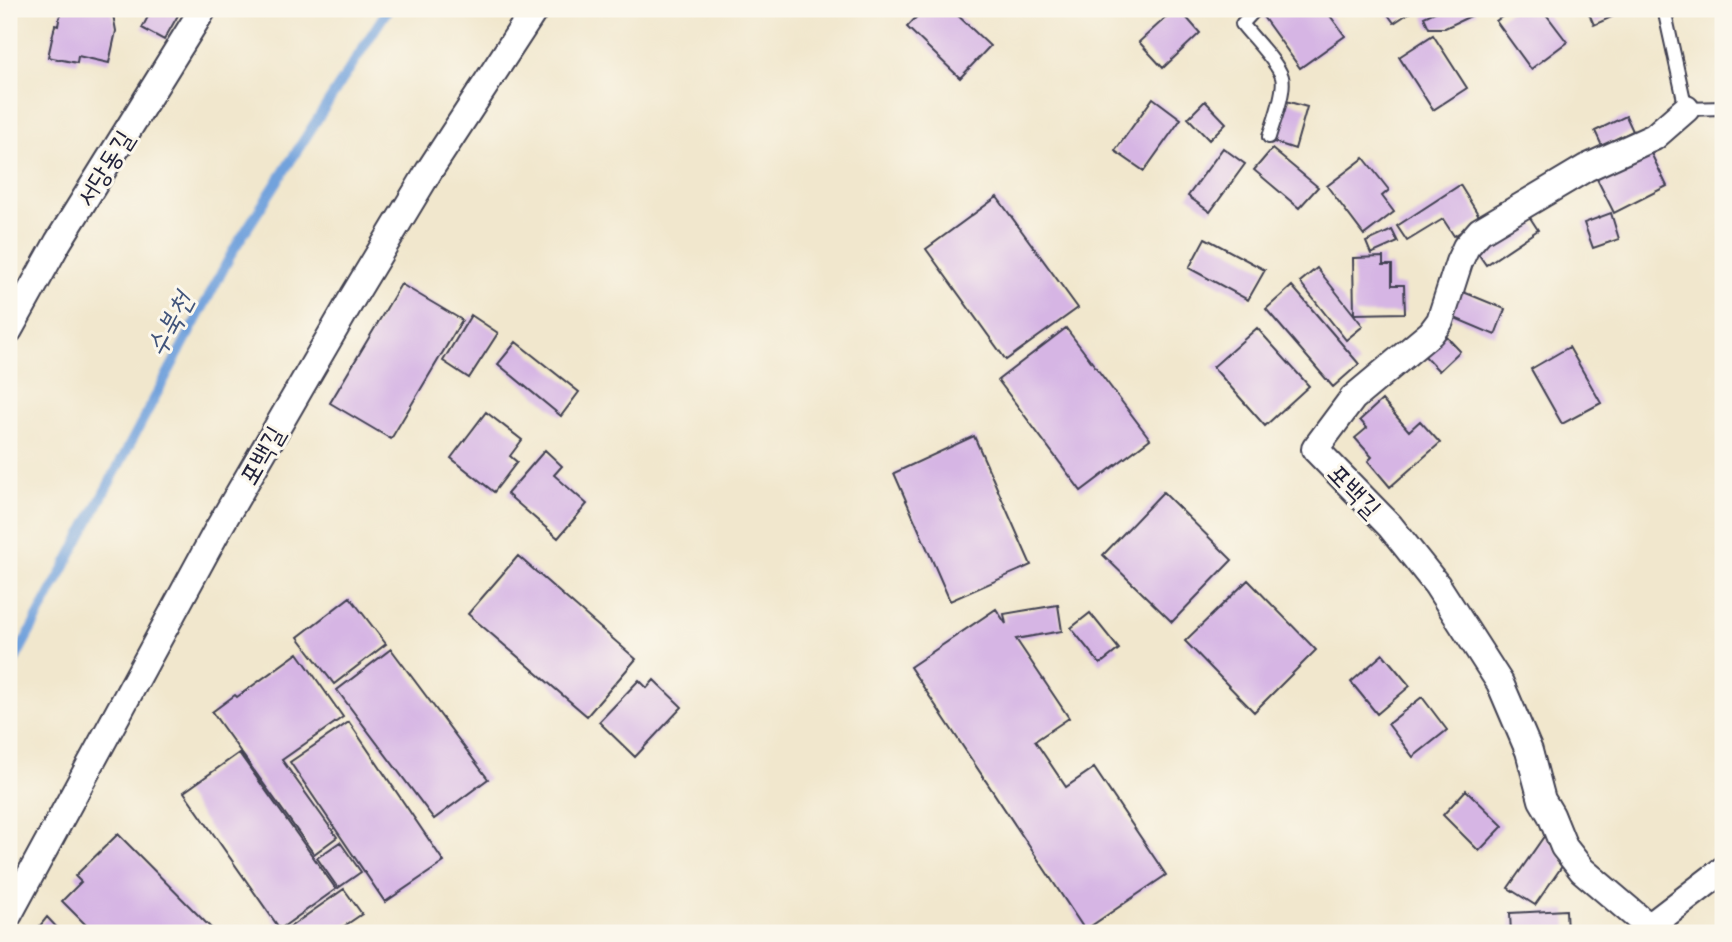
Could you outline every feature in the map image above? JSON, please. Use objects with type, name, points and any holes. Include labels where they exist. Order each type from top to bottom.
[{"type":"street","name":"서당동길","points":[[9,330],[58,242],[204,9]]},
{"type":"street","name":"포백길","points":[[9,914],[224,519],[353,297],[429,171],[535,9]]},
{"type":"street","name":"포백길","points":[[1686,109],[1654,137],[1586,168],[1472,238],[1459,262],[1440,321],[1431,333],[1353,398],[1315,449],[1390,526],[1437,585],[1500,683],[1530,751],[1542,800],[1564,847],[1582,870],[1646,930],[1723,870]]},
{"type":"lane","points":[[1256,9],[1242,24],[1278,68],[1283,79],[1269,137]]},
{"type":"lane","points":[[1664,9],[1686,109],[1723,108]]},
{"type":"building","points":[[61,9],[112,9],[116,31],[109,63],[78,56],[77,63],[48,57]]},
{"type":"building","points":[[152,9],[192,9],[189,15],[181,10],[164,40],[142,28]]},
{"type":"building","points":[[924,9],[951,9],[990,46],[960,78],[907,27]]},
{"type":"building","points":[[1175,9],[1179,9],[1200,33],[1163,68],[1139,42]]},
{"type":"building","points":[[1268,9],[1314,9],[1318,14],[1325,9],[1345,36],[1300,68],[1261,14]]},
{"type":"building","points":[[1384,9],[1415,9],[1394,23]]},
{"type":"building","points":[[1441,9],[1474,9],[1477,13],[1445,28],[1429,28],[1424,17]]},
{"type":"building","points":[[1513,9],[1542,9],[1567,42],[1531,69],[1496,21]]},
{"type":"building","points":[[1587,9],[1629,9],[1594,25]]},
{"type":"building","points":[[1433,35],[1467,88],[1433,110],[1399,57]]},
{"type":"building","points":[[1153,98],[1181,119],[1144,171],[1115,151]]},
{"type":"building","points":[[1205,101],[1226,123],[1209,140],[1188,118]]},
{"type":"building","points":[[1286,101],[1307,107],[1295,149],[1274,142]]},
{"type":"building","points":[[1626,116],[1633,131],[1602,146],[1595,131]]},
{"type":"building","points":[[1648,147],[1667,186],[1614,213],[1595,175]]},
{"type":"building","points":[[1223,148],[1245,164],[1210,212],[1188,196]]},
{"type":"building","points":[[1272,149],[1318,187],[1299,208],[1254,170]]},
{"type":"building","points":[[1364,158],[1389,190],[1382,196],[1394,212],[1364,235],[1327,186]]},
{"type":"building","points":[[1460,185],[1481,219],[1454,236],[1443,219],[1407,241],[1397,226]]},
{"type":"building","points":[[997,197],[1078,308],[1006,360],[926,249]]},
{"type":"building","points":[[1527,213],[1538,230],[1486,265],[1475,249]]},
{"type":"building","points":[[1611,213],[1619,239],[1593,248],[1584,223]]},
{"type":"building","points":[[1392,230],[1398,242],[1371,254],[1366,242]]},
{"type":"building","points":[[1205,238],[1265,270],[1248,300],[1189,268]]},
{"type":"building","points":[[1383,257],[1383,265],[1392,265],[1392,285],[1404,285],[1405,313],[1354,314],[1353,258]]},
{"type":"building","points":[[1317,268],[1363,326],[1346,340],[1300,282]]},
{"type":"building","points":[[401,284],[462,320],[391,439],[330,403]]},
{"type":"building","points":[[1292,286],[1359,364],[1333,387],[1266,309]]},
{"type":"building","points":[[1461,291],[1505,309],[1495,335],[1450,316]]},
{"type":"building","points":[[471,315],[498,333],[469,378],[443,361]]},
{"type":"building","points":[[1066,328],[1150,439],[1081,491],[998,380]]},
{"type":"building","points":[[1257,328],[1309,386],[1265,426],[1213,367]]},
{"type":"building","points":[[1443,333],[1460,351],[1439,371],[1422,353]]},
{"type":"building","points":[[516,342],[579,392],[561,416],[498,364]]},
{"type":"building","points":[[1569,347],[1601,403],[1562,424],[1531,369]]},
{"type":"building","points":[[1382,400],[1409,431],[1420,421],[1440,443],[1390,487],[1368,461],[1372,457],[1355,438],[1367,428],[1360,420]]},
{"type":"building","points":[[486,412],[522,440],[510,456],[517,462],[494,492],[451,458]]},
{"type":"building","points":[[974,436],[1031,565],[950,601],[894,473]]},
{"type":"building","points":[[545,450],[562,466],[554,475],[587,504],[558,538],[507,494]]},
{"type":"building","points":[[1163,492],[1232,560],[1172,622],[1103,555]]},
{"type":"building","points":[[518,556],[636,659],[587,716],[468,614]]},
{"type":"building","points":[[1248,580],[1316,650],[1254,712],[1185,641]]},
{"type":"building","points":[[350,597],[386,644],[334,684],[298,637]]},
{"type":"building","points":[[1058,605],[1062,631],[1016,639],[1069,718],[1035,741],[1066,787],[1094,768],[1166,875],[1085,930],[910,667],[996,609],[1006,624],[1004,614]]},
{"type":"building","points":[[1090,613],[1119,649],[1100,664],[1071,628]]},
{"type":"building","points":[[391,649],[488,779],[434,819],[337,690]]},
{"type":"building","points":[[298,653],[343,717],[282,760],[337,837],[314,854],[212,712]]},
{"type":"building","points":[[1383,654],[1410,686],[1377,714],[1351,682]]},
{"type":"building","points":[[639,680],[647,688],[654,680],[682,707],[635,757],[599,722]]},
{"type":"building","points":[[1422,697],[1447,730],[1413,757],[1388,724]]},
{"type":"building","points":[[349,722],[444,862],[385,902],[290,762]]},
{"type":"building","points":[[239,753],[336,889],[280,929],[184,792]]},
{"type":"building","points":[[1466,790],[1503,826],[1479,851],[1443,815]]},
{"type":"building","points":[[118,834],[216,933],[94,933],[62,901],[81,882],[75,876]]},
{"type":"building","points":[[1545,835],[1565,862],[1535,905],[1508,888]]},
{"type":"building","points":[[340,842],[361,872],[338,888],[317,858]]},
{"type":"building","points":[[344,889],[362,914],[334,933],[290,933],[287,929]]},
{"type":"building","points":[[1566,910],[1567,933],[1511,933],[1510,913]]},
{"type":"building","points":[[47,917],[62,933],[34,933]]},
{"type":"waterway","name":"수북천","points":[[9,671],[234,249],[388,9]]}]
